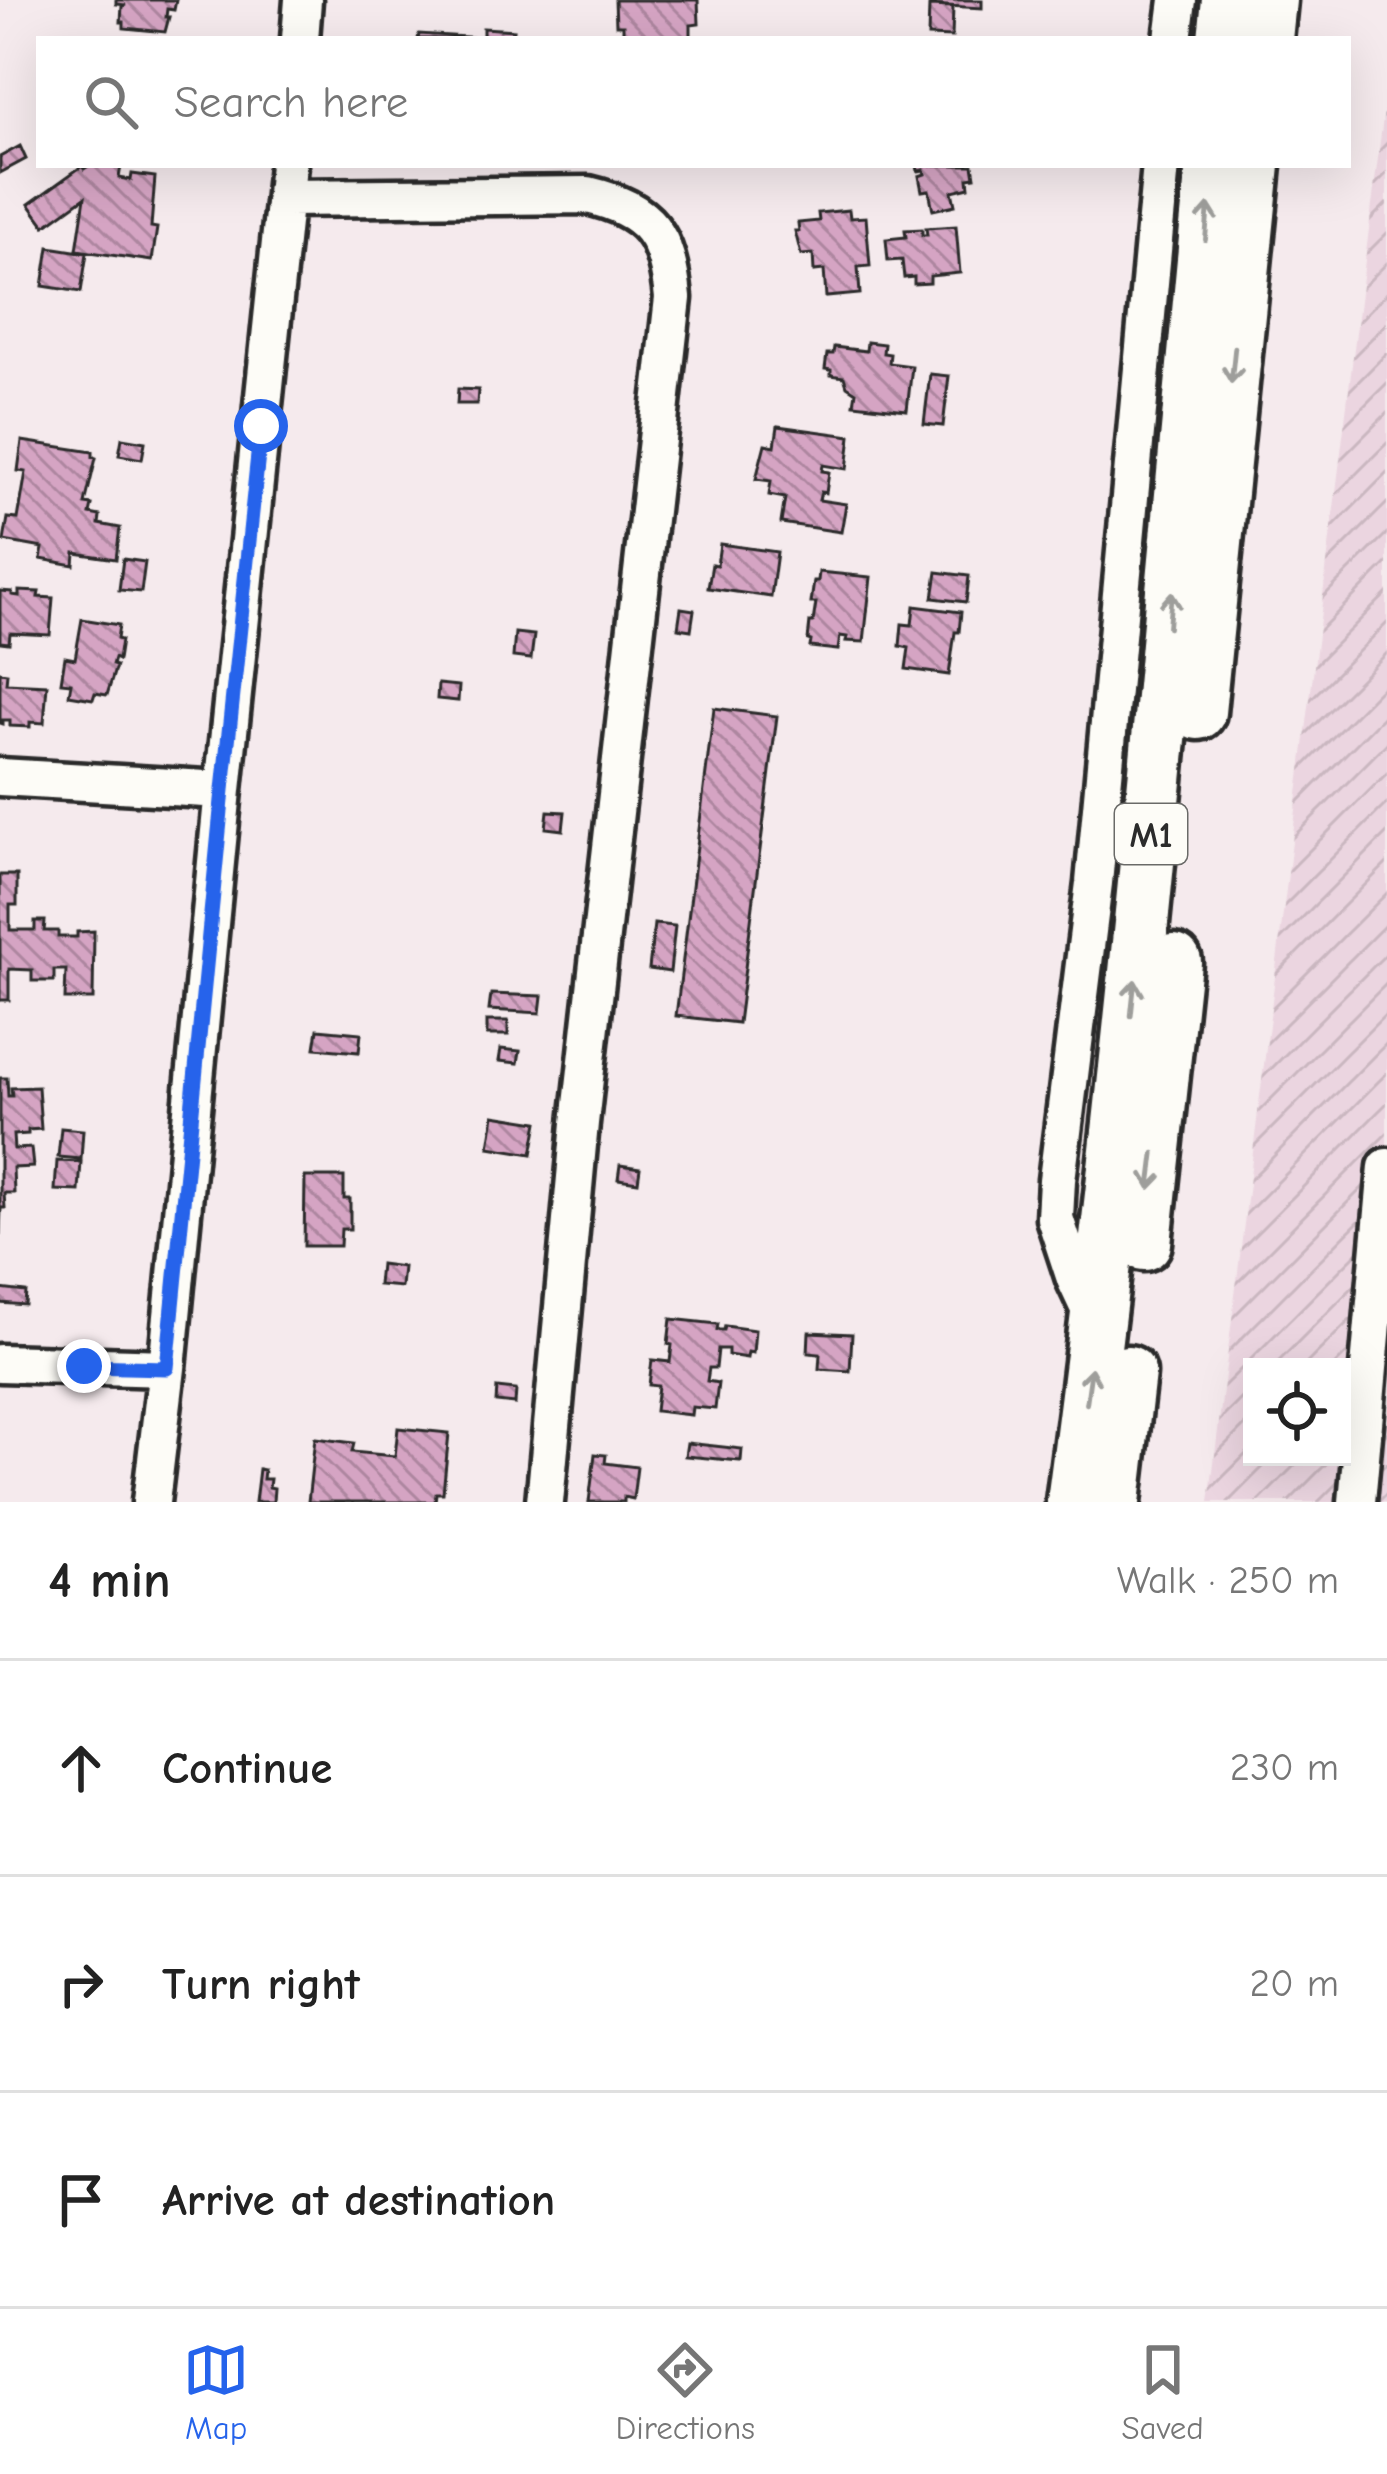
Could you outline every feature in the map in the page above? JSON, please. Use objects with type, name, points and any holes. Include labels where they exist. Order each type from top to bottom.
[{"type":"highway","points":[[1225,36],[1228,0]]},
{"type":"highway","points":[[1265,36],[1269,0]]},
{"type":"highway","name":"M1","points":[[1074,1502],[1153,820],[1213,168]]},
{"type":"highway","name":"M1","points":[[1113,1502],[1160,1108],[1252,168]]},
{"type":"street","points":[[300,36],[303,0]]},
{"type":"street","points":[[1174,36],[1178,0]]},
{"type":"street","points":[[1097,1328],[1055,1218],[1057,1180],[1096,860],[1161,168]]},
{"type":"street","points":[[152,1502],[287,182],[589,195],[618,202],[643,218],[659,238],[670,265],[673,298],[580,1123],[545,1502]]},
{"type":"street","points":[[0,777],[223,790]]},
{"type":"street","points":[[1357,1502],[1387,1167]]},
{"type":"street","points":[[0,1364],[167,1368]]},
{"type":"shaded area","points":[[1387,86],[1387,1502],[1209,1502]]},
{"type":"building","points":[[116,0],[176,0],[174,10],[167,9],[165,32],[124,28],[122,6],[126,5]]},
{"type":"building","points":[[615,0],[698,0],[699,24],[691,25],[691,36],[613,36],[623,35],[623,25],[616,25]]},
{"type":"building","points":[[930,0],[982,0],[982,8],[930,5]]},
{"type":"building","points":[[929,6],[953,7],[952,36],[928,36]]},
{"type":"building","points":[[483,28],[514,30],[513,36],[483,36]]},
{"type":"building","points":[[20,146],[26,159],[0,173],[0,157]]},
{"type":"building","points":[[121,168],[119,178],[131,180],[132,174],[155,177],[151,227],[157,228],[152,261],[77,250],[85,197],[45,226],[29,204],[84,169]]},
{"type":"building","points":[[918,168],[974,168],[975,177],[968,178],[969,187],[952,191],[955,205],[933,210],[929,190],[922,191],[919,176],[924,170]]},
{"type":"building","points":[[849,210],[850,218],[866,217],[870,266],[858,267],[860,294],[826,297],[824,270],[814,271],[813,254],[801,255],[795,231],[799,231],[798,223],[819,221],[818,213]]},
{"type":"building","points":[[956,226],[960,273],[930,276],[930,283],[914,284],[914,277],[904,278],[902,260],[888,261],[886,239],[906,237],[905,230],[922,229],[922,235],[927,235],[926,228]]},
{"type":"building","points":[[49,247],[87,253],[81,292],[43,286]]},
{"type":"building","points":[[867,342],[884,344],[889,363],[912,366],[907,410],[854,404],[856,392],[844,377],[825,369],[827,354],[833,354],[834,347],[866,351]]},
{"type":"building","points":[[930,374],[949,376],[943,426],[924,424]]},
{"type":"building","points":[[458,389],[478,390],[477,404],[457,404]]},
{"type":"building","points":[[778,426],[851,436],[847,469],[823,465],[822,471],[829,472],[826,493],[821,492],[819,500],[846,504],[841,532],[781,523],[785,498],[769,495],[771,481],[756,479],[765,444],[775,446]]},
{"type":"building","points":[[122,438],[145,442],[142,459],[119,455]]},
{"type":"building","points":[[22,441],[93,452],[96,458],[85,504],[92,505],[90,514],[100,516],[99,524],[120,528],[116,559],[75,553],[74,565],[41,559],[43,548],[4,541],[8,518],[18,519],[26,472],[18,471]]},
{"type":"building","points":[[720,544],[777,552],[771,597],[708,588]]},
{"type":"building","points":[[123,559],[145,562],[141,592],[119,590]]},
{"type":"building","points":[[819,572],[871,577],[864,642],[840,636],[838,650],[810,647],[816,603],[811,603]]},
{"type":"building","points":[[937,572],[969,576],[966,602],[933,598]]},
{"type":"building","points":[[0,591],[19,596],[19,591],[39,592],[38,597],[53,598],[50,635],[10,633],[9,643],[0,642]]},
{"type":"building","points":[[914,606],[961,612],[949,675],[906,669],[909,648],[900,646],[902,624],[912,625]]},
{"type":"building","points":[[681,608],[694,610],[691,630],[678,628]]},
{"type":"building","points":[[82,619],[119,625],[118,660],[114,658],[107,695],[95,693],[93,699],[69,695],[71,683],[61,682],[65,657],[75,659]]},
{"type":"building","points":[[515,633],[534,635],[531,659],[513,657]]},
{"type":"building","points":[[0,672],[7,673],[6,683],[47,685],[44,723],[30,722],[30,727],[10,726],[10,720],[0,723]]},
{"type":"building","points":[[438,684],[459,686],[458,701],[437,699]]},
{"type":"building","points":[[714,708],[777,716],[738,1023],[676,1016]]},
{"type":"building","points":[[548,811],[565,812],[563,830],[546,828]]},
{"type":"building","points":[[0,875],[17,875],[17,905],[10,905],[10,930],[35,930],[35,921],[45,921],[44,931],[58,931],[58,937],[94,931],[93,999],[65,999],[66,970],[54,970],[54,981],[32,981],[32,970],[9,969],[9,1000],[0,1000]]},
{"type":"building","points":[[654,924],[675,926],[670,972],[649,969]]},
{"type":"building","points":[[491,994],[542,996],[540,1013],[489,1010]]},
{"type":"building","points":[[487,1021],[508,1021],[508,1035],[487,1035]]},
{"type":"building","points":[[318,1029],[361,1033],[359,1052],[315,1048]]},
{"type":"building","points":[[501,1049],[520,1051],[518,1063],[499,1061]]},
{"type":"building","points":[[0,1078],[7,1078],[8,1096],[12,1096],[11,1088],[38,1087],[41,1129],[13,1135],[14,1149],[31,1148],[33,1167],[13,1168],[14,1193],[4,1193],[0,1235]]},
{"type":"building","points":[[494,1115],[538,1122],[532,1154],[489,1147]]},
{"type":"building","points":[[61,1128],[83,1130],[81,1159],[58,1157]]},
{"type":"building","points":[[57,1161],[81,1162],[79,1191],[55,1190]]},
{"type":"building","points":[[620,1165],[640,1168],[638,1182],[618,1179]]},
{"type":"building","points":[[305,1177],[344,1177],[350,1229],[341,1229],[340,1246],[304,1246]]},
{"type":"building","points":[[380,1264],[403,1267],[401,1287],[378,1285]]},
{"type":"building","points":[[0,1289],[26,1292],[25,1305],[0,1303]]},
{"type":"building","points":[[671,1319],[718,1324],[717,1330],[725,1326],[755,1330],[753,1353],[748,1352],[747,1358],[718,1349],[716,1368],[709,1368],[707,1381],[718,1383],[715,1409],[692,1407],[691,1415],[655,1411],[658,1386],[649,1385],[652,1360],[670,1362]]},
{"type":"building","points":[[809,1332],[852,1334],[850,1371],[819,1369],[820,1354],[808,1353]]},
{"type":"building","points":[[497,1388],[516,1390],[515,1404],[496,1402]]},
{"type":"building","points":[[398,1428],[449,1433],[443,1493],[436,1493],[435,1502],[308,1502],[315,1438],[354,1443],[352,1452],[395,1456]]},
{"type":"building","points":[[687,1443],[742,1449],[741,1461],[685,1456]]},
{"type":"building","points":[[595,1454],[606,1455],[605,1463],[637,1467],[633,1499],[589,1502]]},
{"type":"building","points":[[259,1469],[274,1488],[273,1502],[255,1502]]},
{"type":"route","points":[[84,1366],[167,1368],[261,426]]}]
